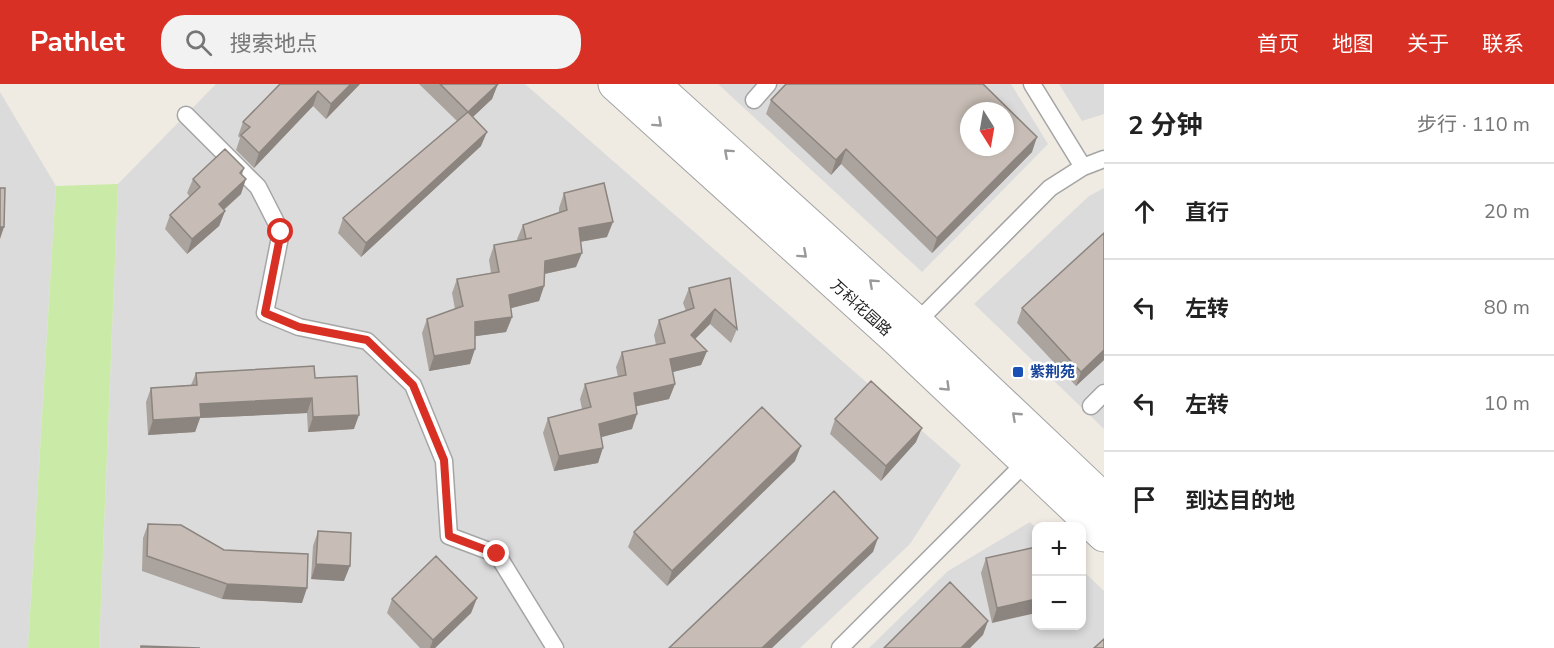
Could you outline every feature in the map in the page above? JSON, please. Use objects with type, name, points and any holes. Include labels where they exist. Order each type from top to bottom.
[{"type":"street","name":"万科花园路","points":[[615,84],[907,332]]},
{"type":"street","name":"万科花园路","points":[[653,84],[907,332],[1035,452],[1104,535]]},
{"type":"street","name":"万科花园路","points":[[1035,452],[1104,500]]},
{"type":"lane","points":[[754,100],[768,84]]},
{"type":"lane","points":[[1032,84],[1083,167]]},
{"type":"lane","points":[[186,115],[258,187],[281,232],[265,313],[299,327],[367,340],[413,385],[444,460],[449,536],[497,554],[555,648]]},
{"type":"lane","points":[[907,332],[1050,188],[1083,167],[1104,159]]},
{"type":"lane","points":[[1091,406],[1104,393]]},
{"type":"lane","points":[[840,648],[1035,452]]},
{"type":"shaded area","points":[[216,84],[525,84],[961,465],[910,544],[800,648],[99,648],[118,184]]},
{"type":"shaded area","points":[[718,84],[1011,84],[1048,144],[922,272]]},
{"type":"shaded area","points":[[1059,84],[1104,84],[1104,114],[1082,121]]},
{"type":"shaded area","points":[[0,92],[56,186],[28,648],[0,648]]},
{"type":"shaded area","points":[[1104,188],[1104,429],[974,304],[1089,196]]},
{"type":"shaded area","points":[[1030,522],[1032,524],[1032,630],[1086,630],[1086,574],[1104,591],[1104,648],[869,648],[948,571]]},
{"type":"green space","points":[[118,184],[99,648],[28,648],[56,186]]},
{"type":"building","points":[[280,84],[351,84],[331,104],[318,91],[259,153],[241,135],[250,127],[243,122]]},
{"type":"building","points":[[440,84],[498,84],[468,112]]},
{"type":"building","points":[[786,84],[983,84],[1001,102],[960,102],[960,156],[1014,156],[1014,114],[1037,137],[937,238],[846,149],[836,160],[771,100]]},
{"type":"building","points":[[468,112],[487,132],[366,243],[343,218]]},
{"type":"building","points":[[225,149],[244,168],[240,173],[246,179],[219,204],[225,211],[192,239],[170,215],[200,187],[193,179]]},
{"type":"building","points":[[604,183],[613,222],[579,228],[582,253],[545,261],[544,286],[509,295],[512,317],[475,322],[475,349],[434,356],[427,319],[463,306],[457,279],[499,272],[494,245],[532,238],[526,239],[523,225],[567,210],[564,193]]},
{"type":"building","points":[[0,188],[5,188],[4,227],[0,227]]},
{"type":"building","points":[[1104,233],[1104,350],[1081,372],[1022,308]]},
{"type":"building","points":[[730,278],[737,329],[715,309],[691,335],[707,351],[670,359],[675,384],[634,393],[637,414],[599,424],[603,448],[559,456],[548,418],[591,407],[585,384],[626,375],[622,352],[665,343],[659,320],[694,308],[689,288]]},
{"type":"building","points":[[314,366],[315,378],[357,376],[359,415],[313,417],[312,398],[200,404],[201,417],[153,420],[151,388],[197,385],[196,373]]},
{"type":"building","points":[[871,381],[922,428],[886,466],[835,419]]},
{"type":"building","points":[[762,407],[801,446],[672,571],[634,532]]},
{"type":"building","points":[[834,491],[878,538],[762,648],[669,648]]},
{"type":"building","points":[[148,524],[181,525],[224,550],[308,554],[307,588],[227,584],[147,556]]},
{"type":"building","points":[[318,531],[351,533],[350,566],[316,564]]},
{"type":"building","points":[[1032,548],[1032,600],[997,608],[986,558]]},
{"type":"building","points":[[436,556],[477,598],[433,640],[392,599]]},
{"type":"building","points":[[950,582],[988,621],[961,648],[884,648]]},
{"type":"building","points":[[1104,639],[1104,648],[1094,648]]},
{"type":"building","points":[[141,646],[200,648],[141,648]]},
{"type":"place","name":"紫荆苑","points":[[1018,372]]},
{"type":"route","points":[[281,232],[265,313],[299,327],[367,340],[413,385],[444,460],[449,536],[497,554]]}]
